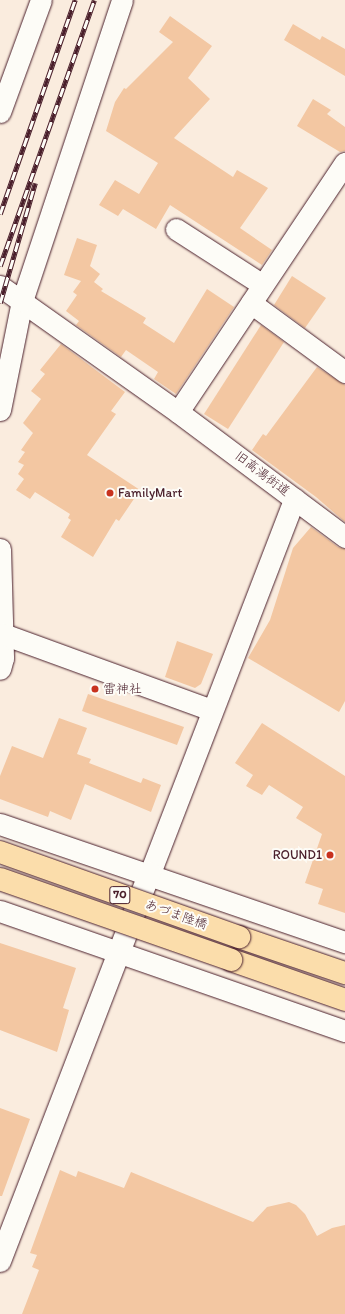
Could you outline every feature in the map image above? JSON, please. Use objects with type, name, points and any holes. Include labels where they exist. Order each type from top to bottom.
[{"type":"main road","name":"あづま陸橋","points":[[0,852],[345,973]]},
{"type":"main road","name":"あづま陸橋","points":[[0,879],[345,1000]]},
{"type":"street","points":[[0,112],[41,0]]},
{"type":"street","points":[[0,410],[22,301],[122,0]]},
{"type":"street","points":[[178,412],[345,163]]},
{"type":"street","points":[[176,229],[263,285]]},
{"type":"street","name":"旧高湯街道","points":[[0,286],[178,412],[345,537]]},
{"type":"street","points":[[251,303],[345,372]]},
{"type":"street","points":[[0,1261],[4,1239],[150,873],[294,499]]},
{"type":"street","points":[[0,549],[2,634],[0,669]]},
{"type":"street","points":[[2,634],[212,710]]},
{"type":"street","points":[[0,824],[150,873],[345,942]]},
{"type":"street","points":[[0,911],[345,1031]]},
{"type":"building","points":[[170,16],[212,46],[188,78],[210,99],[174,138],[233,177],[237,170],[268,188],[240,228],[272,250],[262,265],[170,205],[156,229],[123,209],[118,216],[99,205],[115,180],[139,194],[158,163],[106,131],[115,102],[124,88],[126,89],[173,42],[159,32]]},
{"type":"building","points":[[293,24],[320,40],[322,36],[345,49],[345,76],[284,40]]},
{"type":"building","points":[[313,99],[331,110],[327,114],[345,127],[345,151],[340,152],[297,126]]},
{"type":"building","points":[[77,238],[97,245],[90,266],[100,274],[94,282],[103,289],[101,291],[146,318],[143,323],[174,343],[207,289],[234,307],[176,394],[154,379],[158,372],[126,350],[121,357],[76,325],[79,321],[66,311],[77,295],[73,292],[81,281],[64,275]]},
{"type":"building","points":[[292,276],[326,298],[305,328],[274,305]]},
{"type":"building","points":[[261,325],[284,342],[228,429],[204,414]]},
{"type":"building","points":[[61,344],[125,392],[111,411],[116,414],[87,455],[140,490],[119,521],[116,519],[93,557],[61,537],[71,520],[68,518],[70,514],[35,492],[30,499],[16,490],[24,479],[18,474],[24,465],[18,462],[25,452],[21,450],[33,433],[23,423],[41,399],[31,391],[45,374],[40,370]]},
{"type":"building","points":[[317,367],[345,385],[345,522],[316,497],[252,450],[263,434],[266,436]]},
{"type":"building","points":[[311,527],[338,547],[345,549],[345,701],[339,712],[248,658],[270,620],[293,548]]},
{"type":"building","points":[[177,641],[213,654],[201,684],[195,688],[165,677]]},
{"type":"building","points":[[88,694],[184,727],[177,745],[82,711]]},
{"type":"building","points":[[59,718],[87,728],[77,754],[91,759],[89,763],[141,783],[143,778],[161,785],[151,812],[85,784],[71,820],[50,811],[48,817],[0,799],[0,776],[12,746],[43,758]]},
{"type":"building","points":[[262,723],[345,776],[345,913],[318,904],[323,889],[305,883],[322,834],[296,818],[303,807],[269,785],[262,795],[246,786],[253,775],[235,763]]},
{"type":"building","points":[[0,943],[76,968],[63,1008],[69,1010],[57,1052],[0,1030]]},
{"type":"building","points":[[0,1108],[30,1119],[2,1196],[0,1196]]},
{"type":"building","points":[[60,1170],[76,1177],[78,1171],[124,1188],[131,1172],[253,1222],[267,1207],[289,1202],[296,1205],[305,1214],[317,1236],[332,1228],[345,1225],[345,1314],[22,1314],[39,1270],[32,1267],[37,1255],[30,1253]]},
{"type":"railway","points":[[0,214],[75,0]]},
{"type":"railway","points":[[0,266],[94,0]]},
{"type":"railway","points":[[0,303],[35,183]]},
{"type":"place","name":"FamilyMart","points":[[110,493]]},
{"type":"place","name":"雷神社","points":[[95,689]]},
{"type":"place","name":"ROUND1","points":[[330,855]]}]
